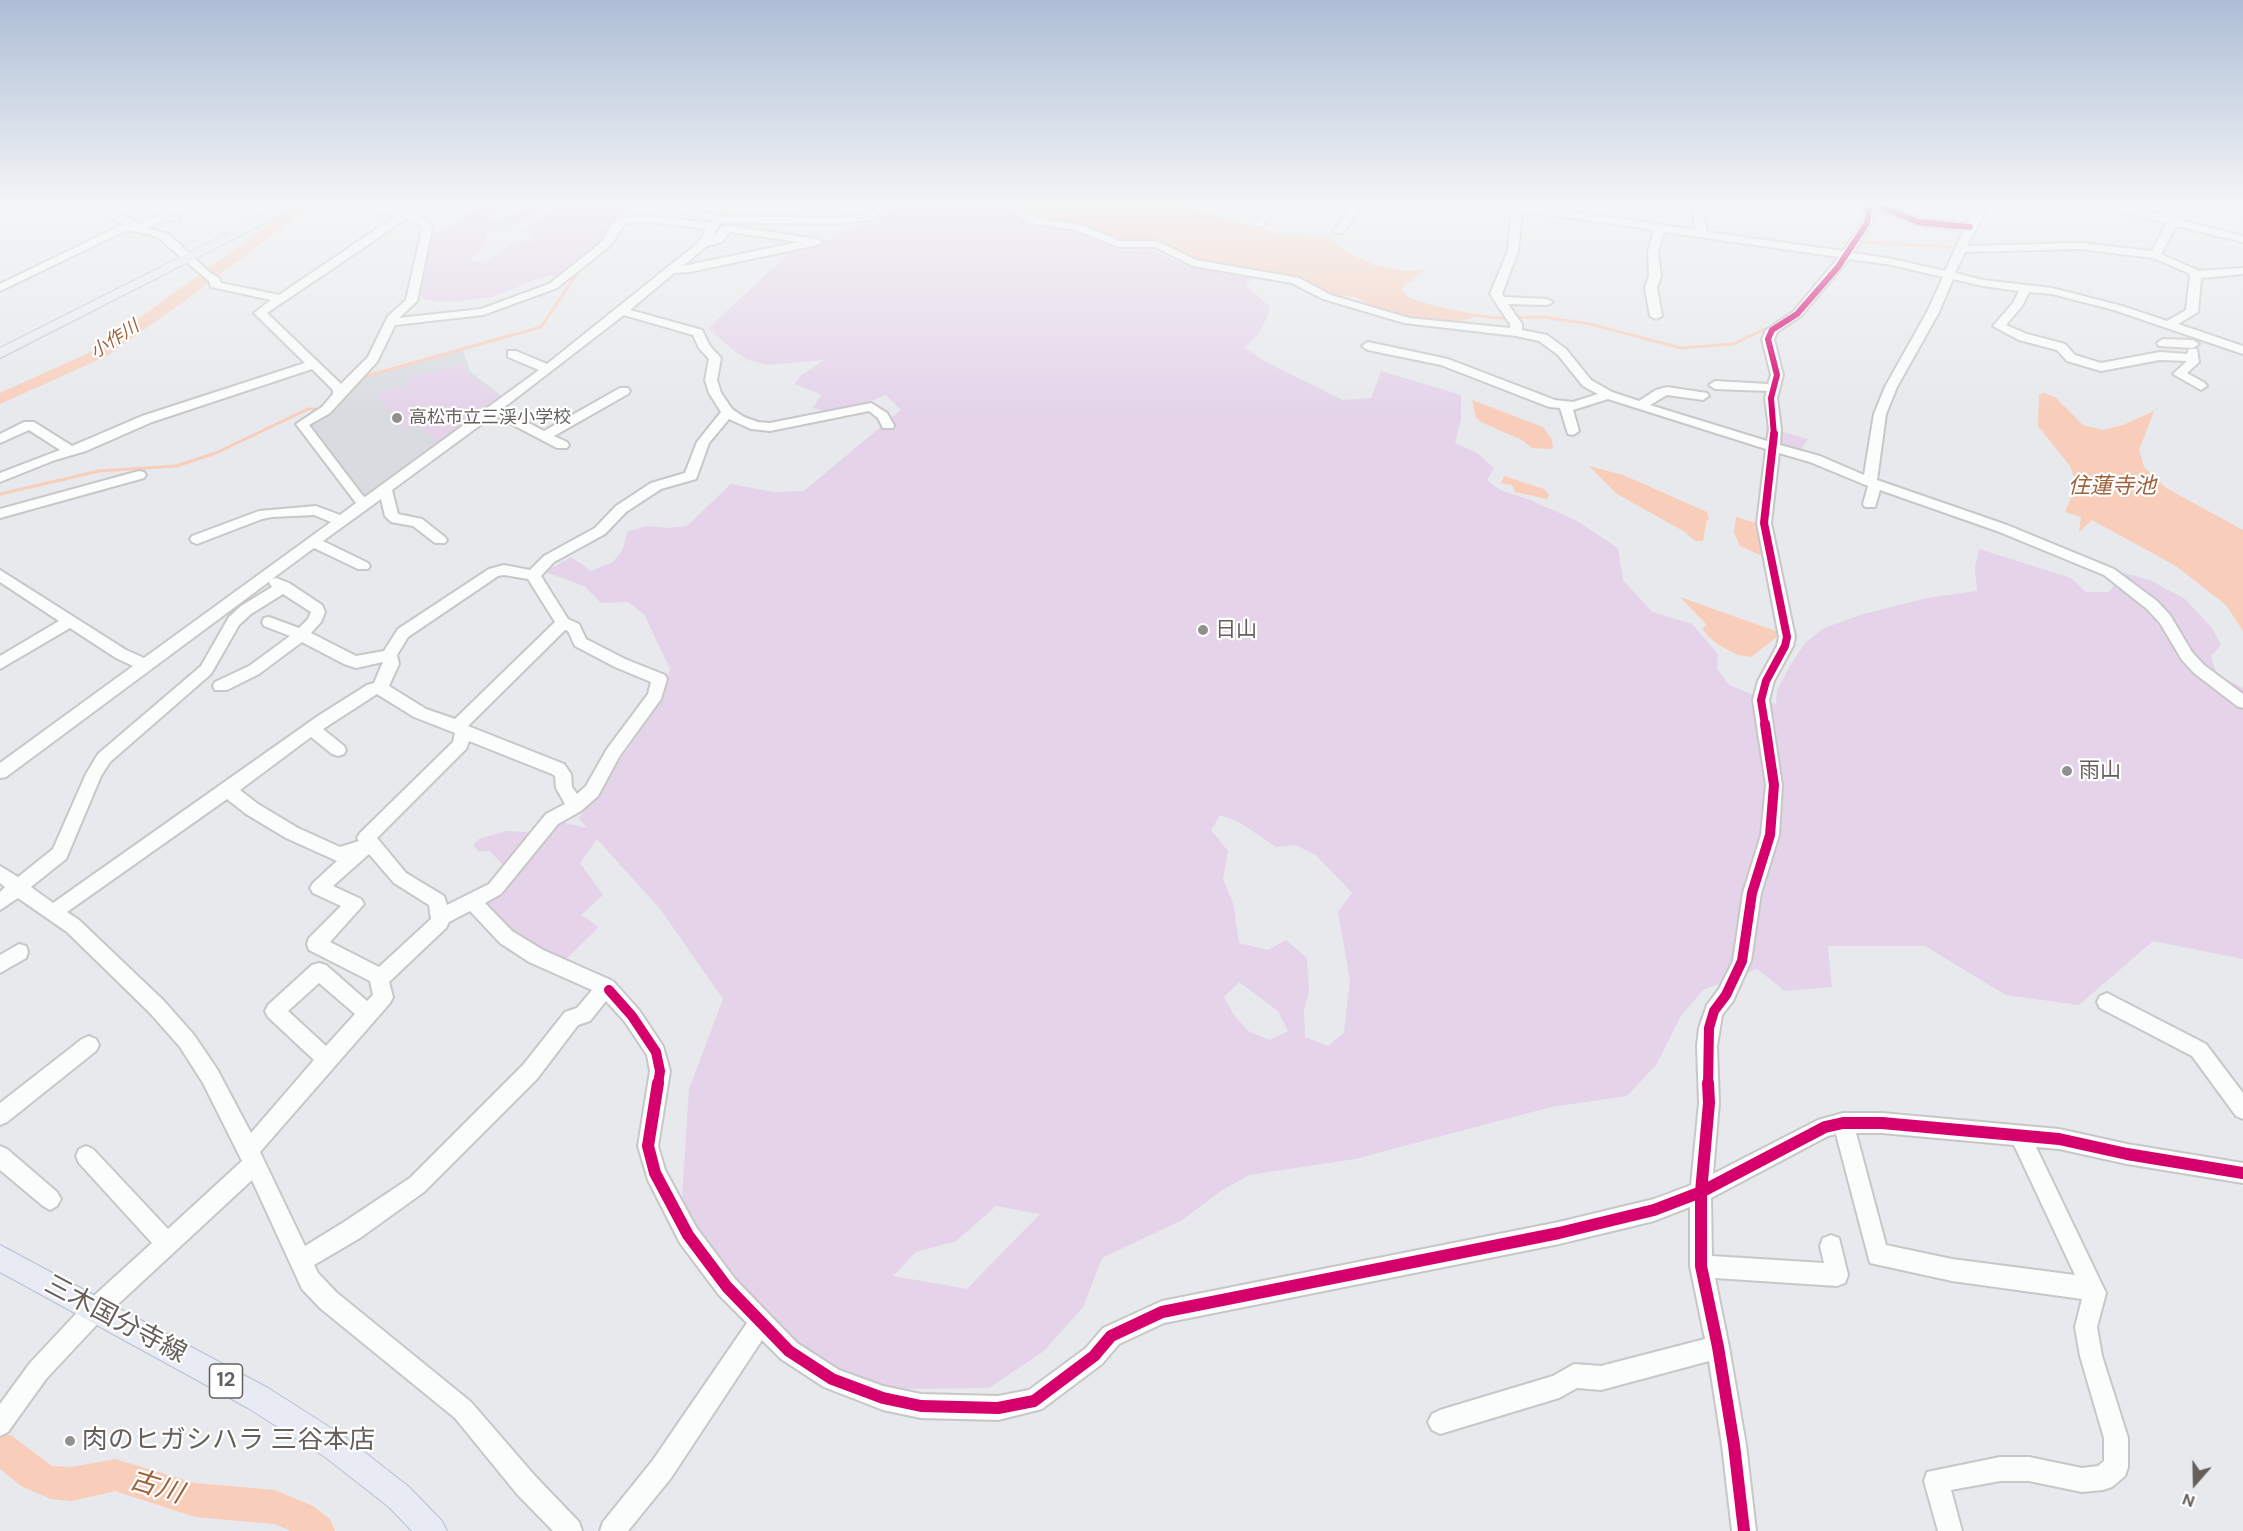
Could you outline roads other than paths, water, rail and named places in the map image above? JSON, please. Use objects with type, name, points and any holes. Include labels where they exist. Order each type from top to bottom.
[{"type":"main road","points":[[0,354],[159,273]]},
{"type":"main road","name":"三木国分寺線","points":[[0,1258],[258,1398],[335,1447],[399,1497],[432,1531]]},
{"type":"street","points":[[0,288],[30,273]]},
{"type":"street","points":[[205,273],[216,282],[215,285],[280,299]]},
{"type":"street","points":[[318,273],[260,313],[339,389],[339,394]]},
{"type":"street","points":[[366,503],[358,499],[302,424],[326,410],[373,359],[394,316],[411,301],[418,273]]},
{"type":"street","points":[[392,322],[483,312],[553,286],[569,273]]},
{"type":"street","points":[[0,771],[143,664],[494,410],[668,273]]},
{"type":"street","points":[[1256,273],[1295,280],[1327,297],[1400,319],[1436,325],[1516,328],[1551,342],[1587,383],[1608,395],[1772,448],[1815,459],[1873,483],[2002,528],[2109,572],[2152,605],[2165,620],[2187,656],[2199,669],[2243,702]]},
{"type":"street","points":[[1504,273],[1497,290],[1498,300],[1509,313],[1516,328]]},
{"type":"street","points":[[1655,273],[1651,288],[1656,315]]},
{"type":"street","points":[[1747,1530],[1718,1347],[1701,1266],[1701,1192],[1709,1103],[1707,1046],[1714,1011],[1726,995],[1742,961],[1752,893],[1773,821],[1772,767],[1761,700],[1766,681],[1787,637],[1764,523],[1775,429],[1771,407],[1777,371],[1768,344],[1769,334],[1797,314],[1831,273]]},
{"type":"street","points":[[1939,273],[2025,289],[2068,294],[2168,325],[2192,339],[2243,350]]},
{"type":"street","points":[[2168,325],[2192,312],[2197,275],[2221,273]]},
{"type":"street","points":[[1870,504],[1880,414],[1891,387],[1933,312],[1949,276]]},
{"type":"street","points":[[2025,289],[2018,304],[1999,326],[2023,337],[2061,347],[2077,361],[2101,367],[2160,356],[2192,358]]},
{"type":"street","points":[[1498,300],[1547,302]]},
{"type":"street","points":[[622,311],[698,333],[705,348],[715,358],[711,380],[715,393],[728,412],[739,420],[770,428],[871,407],[883,416],[888,425]]},
{"type":"street","points":[[2192,339],[2193,362],[2179,374],[2201,386]]},
{"type":"street","points":[[2163,343],[2192,339]]},
{"type":"street","points":[[1368,346],[1444,362],[1470,374],[1553,404],[1566,406],[1608,395]]},
{"type":"street","points":[[512,354],[548,369]]},
{"type":"street","points":[[1425,363],[1470,374]]},
{"type":"street","points":[[0,478],[81,448],[147,419],[313,364]]},
{"type":"street","points":[[1715,385],[1773,388]]},
{"type":"street","points":[[544,436],[624,391]]},
{"type":"street","points":[[1641,405],[1667,391],[1703,396]]},
{"type":"street","points":[[1566,406],[1573,431]]},
{"type":"street","points":[[494,410],[562,445]]},
{"type":"street","points":[[533,574],[549,559],[600,531],[621,509],[656,486],[691,476],[703,442],[728,412]]},
{"type":"street","points":[[0,439],[29,425],[65,446],[68,452]]},
{"type":"street","points":[[0,514],[139,475]]},
{"type":"street","points":[[385,489],[392,516],[396,519],[417,522],[440,540]]},
{"type":"street","points":[[197,539],[259,515],[272,513],[316,510],[341,520]]},
{"type":"street","points":[[313,542],[363,566]]},
{"type":"street","points":[[270,622],[356,662],[389,655],[404,633],[494,572],[504,570],[533,574]]},
{"type":"street","points":[[440,918],[495,889],[552,819],[575,806],[592,791],[613,753],[655,695],[659,679],[580,642],[574,628],[563,623],[533,574]]},
{"type":"street","points":[[0,575],[121,654],[143,664]]},
{"type":"street","points":[[221,686],[254,670],[314,622],[318,612],[317,609],[284,587],[264,577]]},
{"type":"street","points":[[0,591],[14,584]]},
{"type":"street","points":[[0,902],[60,854],[93,774],[104,758],[206,670],[234,621],[246,610],[284,587]]},
{"type":"street","points":[[0,663],[71,621]]},
{"type":"street","points":[[0,1423],[38,1371],[95,1310],[167,1244],[251,1157],[270,1128],[327,1059],[383,997],[379,979],[440,922],[438,901],[399,878],[368,845],[366,837],[460,745],[461,729],[563,623]]},
{"type":"street","points":[[380,688],[391,664],[389,655]]},
{"type":"street","points":[[52,913],[312,729],[374,688],[380,688],[420,713],[558,769],[564,774],[564,788],[575,806]]},
{"type":"street","points":[[312,729],[338,750]]},
{"type":"street","points":[[228,790],[292,834],[339,854],[368,845]]},
{"type":"street","points":[[368,845],[319,888],[355,904],[316,944],[381,977]]},
{"type":"street","points":[[0,873],[52,913],[73,926],[157,1008],[187,1041],[210,1076],[310,1281],[328,1300],[463,1410],[526,1485],[570,1531]]},
{"type":"street","points":[[300,1261],[352,1230],[417,1185],[530,1072],[572,1018],[583,1015],[606,987],[536,956],[506,937],[485,917],[473,901]]},
{"type":"street","points":[[0,965],[19,952]]},
{"type":"street","points":[[327,1059],[276,1011],[319,971],[368,1014]]},
{"type":"street","points":[[609,990],[633,1016],[656,1052],[660,1071],[648,1146],[655,1173],[688,1235],[727,1287],[789,1351],[832,1379],[883,1398],[921,1406],[998,1408],[1034,1401],[1094,1356],[1111,1336],[1162,1312],[1559,1233],[1654,1210],[1701,1192],[1825,1128],[1843,1123],[1882,1123],[2059,1139],[2127,1154],[2243,1173]]},
{"type":"street","points":[[2107,1002],[2199,1050],[2243,1109]]},
{"type":"street","points":[[0,1115],[89,1045]]},
{"type":"street","points":[[1843,1123],[1878,1255],[1927,1263],[1952,1270],[2076,1286],[2095,1293]]},
{"type":"street","points":[[1954,1530],[1936,1481],[2000,1469],[2029,1469],[2082,1480],[2103,1478],[2116,1467],[2116,1437],[2091,1356],[2086,1327],[2095,1293],[2087,1271],[2020,1136]]},
{"type":"street","points":[[0,1156],[50,1199]]},
{"type":"street","points":[[86,1156],[167,1244]]},
{"type":"street","points":[[1701,1266],[1837,1275],[1831,1246]]},
{"type":"street","points":[[612,1531],[662,1469],[761,1322]]},
{"type":"street","points":[[1440,1422],[1559,1386],[1574,1376],[1601,1378],[1718,1347]]},
{"type":"water","points":[[1273,273],[1420,273],[1401,289],[1407,297],[1435,306],[1474,314],[1472,318],[1462,321],[1445,321],[1390,313],[1376,309],[1356,297],[1327,294],[1294,277]]},
{"type":"water","name":"住蓮寺池","points":[[2044,393],[2055,397],[2083,425],[2102,430],[2123,425],[2154,411],[2139,450],[2144,467],[2166,488],[2243,530],[2243,631],[2226,605],[2176,566],[2092,520],[2079,532],[2081,517],[2065,512],[2072,496],[2074,477],[2070,466],[2038,426],[2039,394]]},
{"type":"water","points":[[1472,400],[1543,427],[1552,440],[1553,449],[1532,448],[1522,440],[1481,422],[1476,417]]},
{"type":"water","points":[[1589,466],[1623,475],[1707,512],[1709,519],[1706,522],[1703,541],[1695,541],[1685,532],[1617,494]]},
{"type":"water","points":[[1504,476],[1544,489],[1549,495],[1547,499],[1515,492],[1512,485],[1501,483]]},
{"type":"water","points":[[1736,517],[1759,524],[1762,556],[1740,546],[1734,532]]},
{"type":"water","points":[[1680,597],[1778,632],[1778,636],[1751,657],[1738,655],[1709,637],[1702,628],[1707,625]]},
{"type":"waterway","name":"小作川","points":[[0,399],[101,353],[213,273]]},
{"type":"waterway","points":[[363,377],[541,327],[577,273]]},
{"type":"waterway","points":[[1473,315],[1497,318],[1543,317],[1590,324],[1681,348],[1733,344],[1765,329]]},
{"type":"waterway","points":[[0,494],[99,471],[176,466],[216,453],[308,409],[316,409]]},
{"type":"waterway","name":"古川","points":[[0,1448],[33,1474],[51,1482],[72,1484],[115,1475],[195,1500],[275,1507],[301,1518],[318,1531]]},
{"type":"place","name":"高松市立三渓小学校","points":[[397,418]]},
{"type":"place","name":"日山","points":[[1203,630]]},
{"type":"place","name":"雨山","points":[[2067,771]]},
{"type":"place","name":"肉のヒガシハラ 三谷本店","points":[[70,1441]]}]
